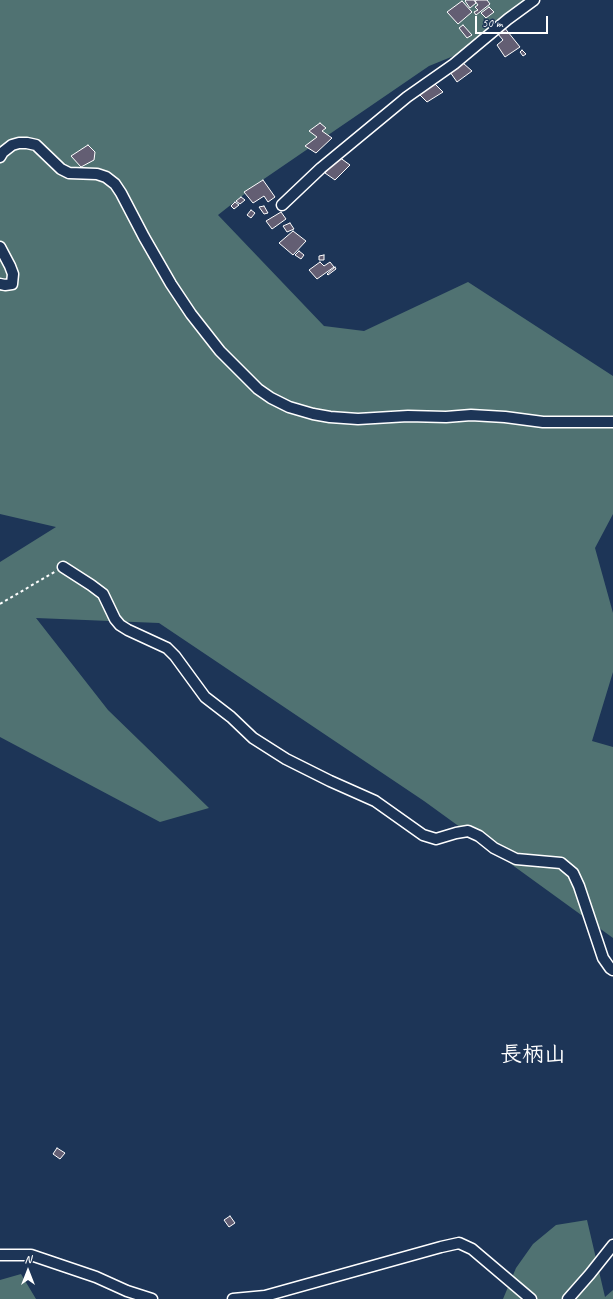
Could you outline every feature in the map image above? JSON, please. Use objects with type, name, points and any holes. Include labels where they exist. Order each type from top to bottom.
[{"type":"street","points":[[282,204],[321,168],[407,96],[454,64],[508,19],[534,0]]},
{"type":"street","points":[[0,157],[3,152],[12,145],[27,143],[36,146],[61,169],[69,173],[97,174],[106,177],[115,184],[171,284],[191,314],[220,351],[258,389],[271,398],[289,407],[330,417],[446,417],[471,415],[505,417],[543,422],[613,422]]},
{"type":"street","points":[[0,246],[13,274],[12,284],[0,284]]},
{"type":"street","points":[[63,567],[103,594],[115,619],[120,625],[167,648],[175,656],[204,697],[231,717],[253,738],[286,759],[375,801],[423,836],[436,839],[468,831],[479,836],[494,848],[516,859],[561,863],[573,873],[579,886],[603,958],[613,970]]},
{"type":"street","points":[[233,1299],[265,1296],[459,1243],[472,1249],[531,1299]]},
{"type":"street","points":[[568,1299],[613,1245]]},
{"type":"street","points":[[0,1255],[31,1255],[96,1277],[127,1291],[152,1299]]},
{"type":"path","points":[[0,604],[63,567]]},
{"type":"green space","points":[[0,0],[530,0],[493,40],[429,66],[261,181],[218,215],[324,326],[364,331],[468,282],[613,376],[613,514],[595,548],[613,613],[613,672],[592,741],[613,747],[613,938],[424,801],[159,623],[36,618],[108,710],[209,808],[160,822],[0,737],[0,562],[56,527],[0,514]]},
{"type":"green space","points":[[587,1220],[605,1297],[613,1290],[613,1299],[503,1299],[516,1268],[533,1244],[556,1225]]},
{"type":"green space","points":[[21,1274],[36,1299],[0,1299],[0,1280]]},
{"type":"building","points":[[474,0],[476,3],[470,8],[465,1]]},
{"type":"building","points":[[487,0],[490,4],[476,15],[474,12],[478,10],[475,7],[478,5],[475,1]]},
{"type":"building","points":[[462,1],[472,12],[458,24],[447,12]]},
{"type":"building","points":[[489,7],[494,12],[486,18],[481,13]]},
{"type":"building","points":[[463,25],[472,35],[467,38],[459,28]]},
{"type":"building","points":[[504,27],[520,47],[505,57],[497,45],[503,40],[497,33]]},
{"type":"building","points":[[522,50],[526,54],[523,56],[520,52]]},
{"type":"building","points":[[463,63],[472,71],[457,82],[450,72]]},
{"type":"building","points":[[435,84],[443,92],[427,102],[419,94]]},
{"type":"building","points":[[320,123],[326,128],[322,131],[332,138],[316,153],[305,146],[317,137],[309,131]]},
{"type":"building","points":[[88,145],[95,152],[94,160],[81,167],[71,156]]},
{"type":"building","points":[[339,157],[350,165],[335,180],[325,173]]},
{"type":"building","points":[[263,180],[275,197],[268,202],[264,196],[253,203],[244,192]]},
{"type":"building","points":[[241,197],[245,200],[240,204],[236,201]]},
{"type":"building","points":[[235,202],[239,205],[234,209],[231,206]]},
{"type":"building","points":[[264,206],[268,213],[264,214],[259,207]]},
{"type":"building","points":[[251,210],[255,213],[251,218],[247,215]]},
{"type":"building","points":[[281,212],[286,219],[272,229],[266,221]]},
{"type":"building","points":[[290,223],[294,229],[287,232],[283,226]]},
{"type":"building","points":[[293,231],[306,241],[293,255],[279,243]]},
{"type":"building","points":[[299,251],[304,255],[301,259],[295,255]]},
{"type":"building","points":[[324,255],[324,260],[319,260],[319,256]]},
{"type":"building","points":[[320,262],[324,266],[330,262],[334,267],[317,279],[309,270]]},
{"type":"building","points":[[335,267],[336,269],[328,275],[327,274]]},
{"type":"building","points":[[57,1148],[65,1153],[60,1159],[53,1154]]},
{"type":"building","points":[[230,1216],[235,1223],[229,1227],[224,1220]]},
{"type":"district","name":"長柄山","points":[[533,1055]]}]
